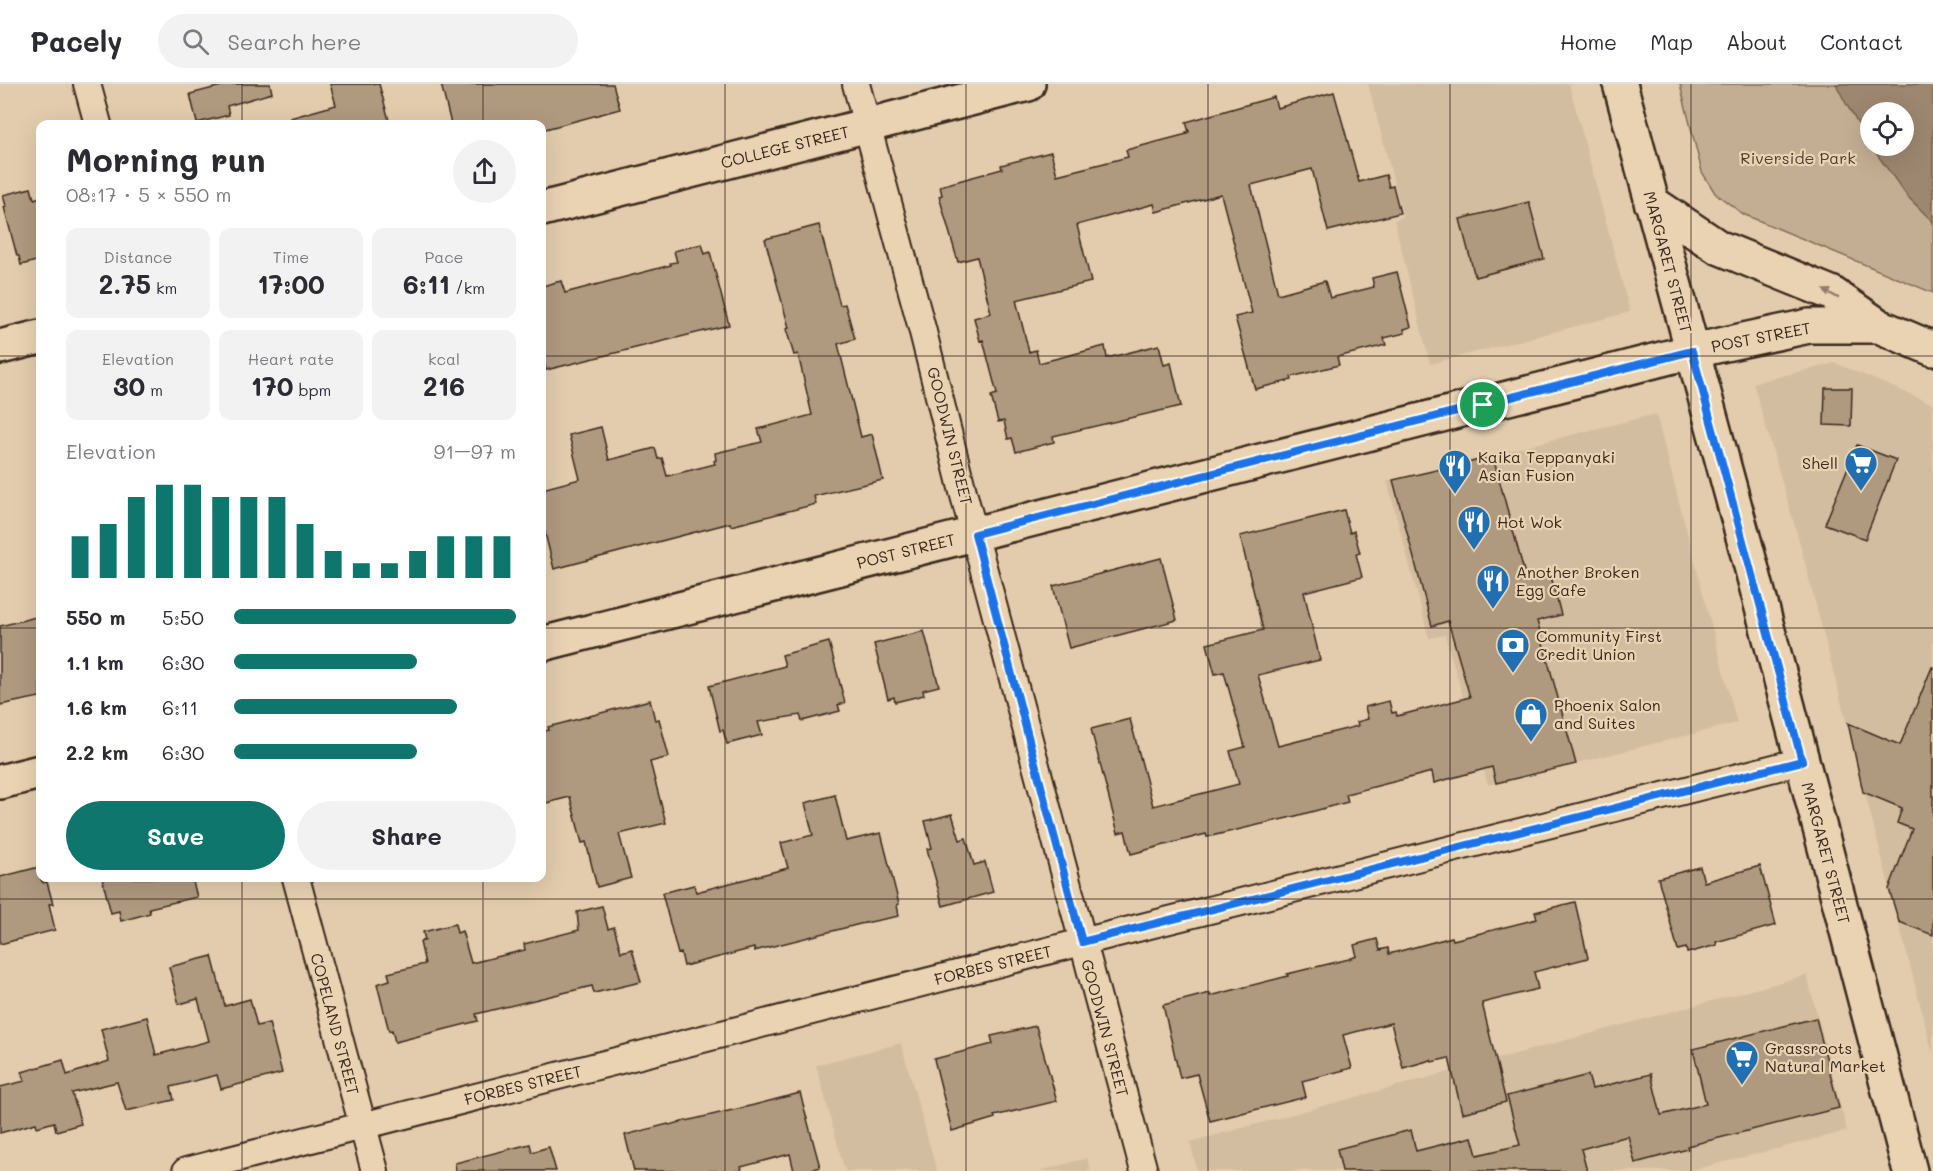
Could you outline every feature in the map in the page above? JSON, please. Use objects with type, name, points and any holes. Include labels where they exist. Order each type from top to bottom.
[{"type":"street","points":[[87,84],[97,120]]},
{"type":"street","name":"GOODWIN STREET","points":[[856,84],[1144,1171]]},
{"type":"street","name":"COLLEGE STREET","points":[[546,208],[1028,84]]},
{"type":"street","name":"MARGARET STREET","points":[[1620,84],[1802,761],[1916,1166]]},
{"type":"street","points":[[1651,202],[1718,247],[1831,293],[1880,326]]},
{"type":"street","name":"POST STREET","points":[[546,643],[1692,351],[1809,326],[1880,326],[1933,349]]},
{"type":"street","points":[[0,347],[36,338]]},
{"type":"street","name":"FORBES STREET","points":[[186,1171],[1802,761]]},
{"type":"street","points":[[0,782],[36,773]]},
{"type":"street","name":"COPELAND STREET","points":[[297,882],[375,1171]]},
{"type":"shaded area","points":[[1368,84],[1569,84],[1630,312],[1430,364],[1394,220],[1403,217]]},
{"type":"shaded area","points":[[1836,84],[1933,84],[1933,222],[1907,196],[1878,156],[1914,156],[1914,102],[1860,102],[1860,128]]},
{"type":"shaded area","points":[[1835,363],[1933,404],[1933,1054],[1800,544],[1753,383]]},
{"type":"shaded area","points":[[1656,414],[1737,723],[1488,785],[1445,635],[1429,638],[1387,481]]},
{"type":"shaded area","points":[[1807,975],[1847,1131],[1689,1171],[1197,1171],[1190,1142]]},
{"type":"shaded area","points":[[901,1043],[937,1171],[845,1171],[816,1065]]},
{"type":"shaded area","points":[[1087,1158],[1091,1171],[1040,1171]]},
{"type":"green space","name":"Riverside Park","points":[[1680,84],[1933,84],[1933,293],[1743,214],[1715,193],[1702,172]]},
{"type":"building","points":[[229,84],[270,84],[272,93],[227,106],[229,115],[209,120],[196,120],[190,94]]},
{"type":"building","points":[[330,84],[379,84],[389,120],[290,120],[290,118],[336,105]]},
{"type":"building","points":[[441,84],[613,84],[620,109],[546,129],[546,120],[450,120]]},
{"type":"building","points":[[1334,92],[1359,182],[1386,175],[1389,187],[1393,186],[1400,213],[1328,231],[1312,169],[1251,185],[1278,294],[1325,281],[1330,298],[1374,287],[1372,278],[1397,272],[1411,327],[1404,329],[1405,333],[1384,338],[1386,345],[1337,357],[1339,365],[1255,389],[1235,317],[1252,313],[1221,194],[1156,212],[1154,204],[1077,225],[1091,282],[1016,300],[1029,352],[1036,350],[1039,363],[1105,346],[1107,358],[1159,345],[1164,365],[1171,363],[1181,406],[1053,436],[1054,442],[1016,452],[1012,438],[1008,439],[1004,421],[998,422],[991,396],[997,394],[983,340],[980,341],[974,318],[991,313],[977,257],[958,262],[939,196],[942,195],[940,186],[1002,169],[1001,165],[1051,152],[1057,175],[1128,157],[1126,150],[1187,134],[1186,132],[1189,132],[1186,122],[1274,97],[1277,108]]},
{"type":"building","points":[[31,188],[34,199],[36,198],[36,261],[21,265],[4,207],[6,206],[3,195]]},
{"type":"building","points":[[1529,202],[1544,259],[1475,277],[1460,219]]},
{"type":"building","points":[[819,225],[840,305],[845,304],[855,339],[838,344],[861,437],[872,434],[883,480],[814,496],[816,504],[731,526],[730,523],[554,569],[546,537],[546,488],[580,479],[569,435],[601,427],[609,460],[655,448],[658,459],[662,458],[667,476],[715,464],[715,453],[762,442],[758,429],[812,415],[798,354],[794,355],[786,329],[789,328],[765,239]]},
{"type":"building","points":[[702,244],[705,254],[710,252],[729,325],[546,370],[546,285],[561,281],[565,293],[671,265],[670,263],[677,262],[674,251]]},
{"type":"building","name":"Shell","points":[[1825,388],[1852,388],[1851,426],[1824,425]]},
{"type":"building","name":"Shell","points":[[1857,445],[1896,460],[1865,539],[1825,524]]},
{"type":"building","points":[[1493,457],[1527,582],[1551,576],[1561,615],[1537,621],[1576,764],[1496,783],[1492,767],[1434,783],[1432,772],[1346,794],[1348,802],[1207,837],[1206,834],[1131,854],[1125,831],[1118,833],[1091,729],[1130,719],[1153,806],[1239,784],[1230,751],[1245,747],[1224,672],[1215,674],[1207,644],[1263,630],[1240,536],[1344,510],[1350,533],[1354,531],[1360,553],[1356,554],[1362,577],[1304,592],[1320,660],[1258,675],[1278,746],[1358,726],[1357,722],[1368,719],[1365,707],[1389,701],[1392,713],[1396,712],[1397,716],[1470,697],[1448,621],[1432,626],[1393,480]]},
{"type":"building","points":[[1161,558],[1177,620],[1069,648],[1053,586]]},
{"type":"building","points":[[36,617],[36,698],[0,705],[0,626]]},
{"type":"building","points":[[924,631],[939,686],[923,690],[924,695],[895,702],[894,697],[888,699],[874,644]]},
{"type":"building","points":[[829,642],[845,703],[838,705],[840,711],[802,721],[800,715],[758,722],[762,735],[727,744],[723,730],[720,731],[709,686],[785,666],[782,655]]},
{"type":"building","points":[[1932,667],[1933,935],[1899,922],[1889,889],[1912,829],[1897,823],[1902,808],[1863,792],[1848,723],[1900,745]]},
{"type":"building","points":[[650,700],[655,720],[659,719],[669,757],[650,762],[666,823],[619,834],[631,878],[597,887],[586,842],[582,843],[570,797],[546,803],[546,731],[549,730],[548,727]]},
{"type":"building","points":[[835,795],[846,841],[881,833],[899,904],[897,905],[899,916],[684,966],[681,953],[678,954],[662,893],[694,885],[696,892],[788,868],[781,843],[813,835],[805,803]]},
{"type":"building","points":[[952,814],[960,840],[966,838],[974,865],[985,862],[993,892],[943,906],[927,849],[932,848],[925,821]]},
{"type":"building","points":[[1760,866],[1776,925],[1687,953],[1686,948],[1678,950],[1658,878],[1700,867],[1704,882]]},
{"type":"building","points":[[36,868],[36,882],[47,882],[53,904],[49,904],[55,930],[0,944],[0,877]]},
{"type":"building","points":[[103,882],[193,882],[197,897],[149,908],[150,913],[121,921],[119,911],[111,913]]},
{"type":"building","points":[[1575,902],[1588,958],[1534,972],[1538,989],[1482,1003],[1506,1102],[1462,1113],[1449,1058],[1432,1062],[1431,1060],[1403,1068],[1391,1023],[1343,1035],[1352,1068],[1302,1081],[1306,1097],[1210,1121],[1197,1074],[1180,1078],[1163,1005],[1210,993],[1210,996],[1349,959],[1357,956],[1354,945],[1377,939],[1380,950],[1388,948],[1389,954],[1452,937],[1453,940],[1537,919],[1535,912]]},
{"type":"building","points":[[602,906],[608,929],[614,927],[621,952],[632,949],[641,982],[594,993],[592,986],[476,1014],[478,1021],[395,1042],[392,1030],[389,1031],[377,984],[390,980],[388,973],[425,964],[420,942],[425,940],[423,932],[455,924],[457,933],[462,931],[471,963],[525,950],[524,944],[579,930],[577,912]]},
{"type":"building","points":[[212,956],[225,1006],[250,999],[257,1026],[269,1023],[282,1073],[221,1089],[217,1075],[171,1087],[174,1100],[126,1111],[117,1082],[72,1093],[81,1124],[56,1131],[54,1122],[37,1127],[36,1123],[0,1133],[0,1087],[25,1081],[22,1072],[63,1060],[67,1075],[109,1061],[101,1029],[147,1017],[156,1055],[209,1041],[198,999],[179,1004],[169,967]]},
{"type":"building","points":[[1816,1018],[1839,1108],[1687,1146],[1688,1149],[1635,1163],[1628,1136],[1581,1149],[1587,1171],[1342,1171],[1337,1149],[1411,1130],[1416,1151],[1472,1137],[1477,1155],[1520,1145],[1507,1096],[1588,1075],[1592,1089],[1651,1074],[1661,1115],[1706,1104],[1693,1049]]},
{"type":"building","points":[[1036,1026],[1057,1101],[994,1116],[995,1118],[952,1131],[934,1059],[993,1044],[991,1036]]},
{"type":"building","points":[[800,1093],[820,1167],[808,1171],[794,1171],[790,1154],[741,1167],[742,1171],[634,1171],[625,1135]]},
{"type":"building","points":[[530,1144],[532,1152],[549,1147],[556,1171],[456,1171],[455,1163]]},
{"type":"place","name":"Shell","points":[[1861,492]]},
{"type":"place","name":"Kaika Teppanyaki Asian Fusion","points":[[1455,495]]},
{"type":"place","name":"Hot Wok","points":[[1474,551]]},
{"type":"place","name":"Another Broken Egg Cafe","points":[[1493,610]]},
{"type":"place","name":"Community First Credit Union","points":[[1513,674]]},
{"type":"place","name":"Phoenix Salon and Suites","points":[[1531,743]]},
{"type":"place","name":"Grassroots Natural Market","points":[[1742,1086]]},
{"type":"route","points":[[1692,351],[1802,761],[1082,942],[975,534],[1483,405],[1692,351]]}]
